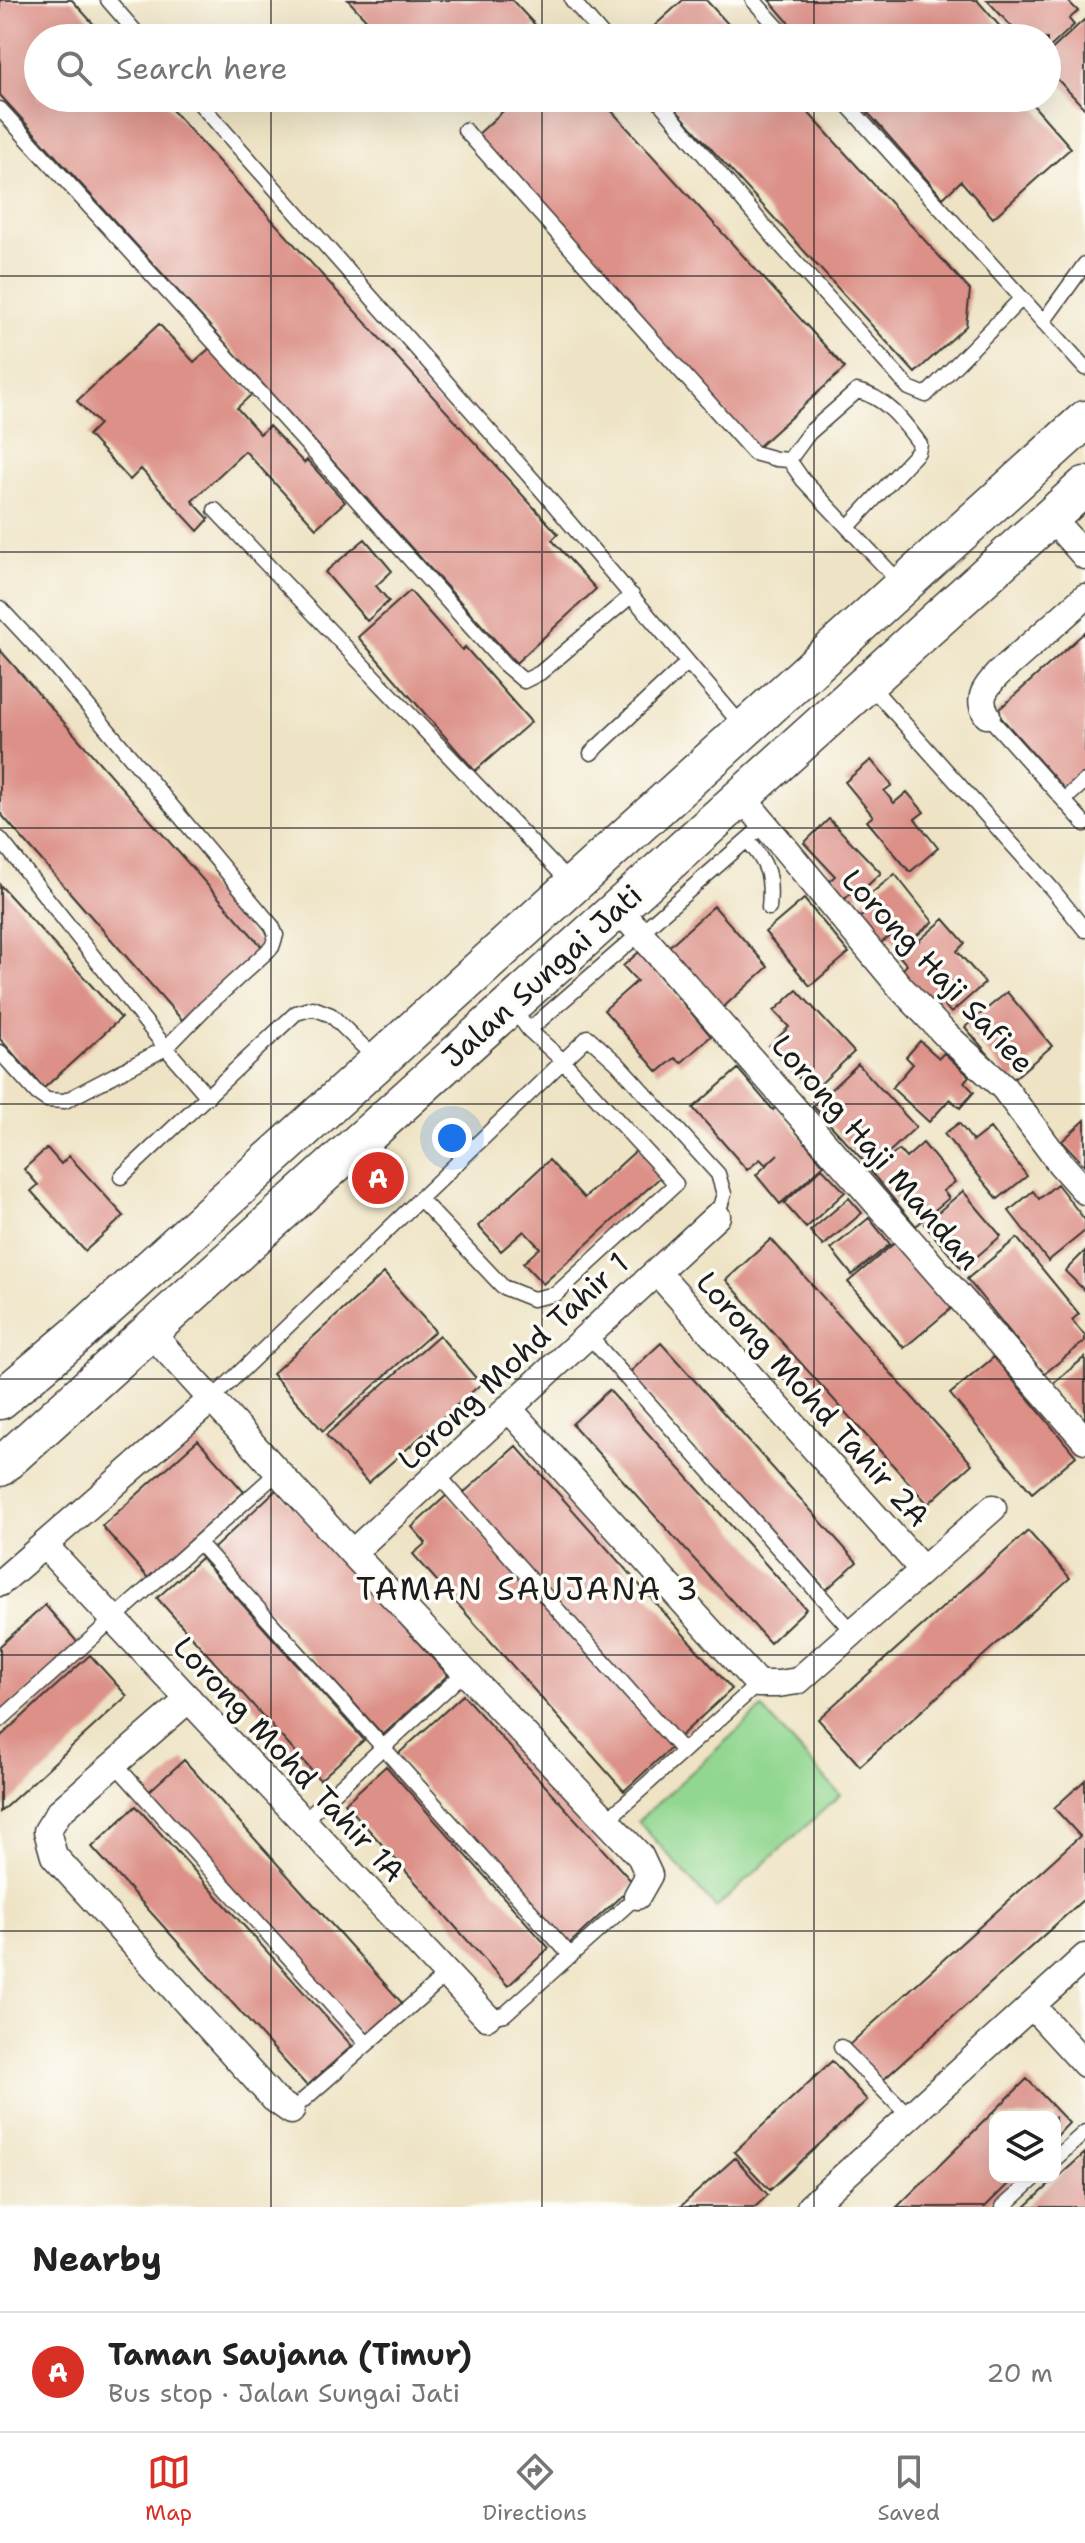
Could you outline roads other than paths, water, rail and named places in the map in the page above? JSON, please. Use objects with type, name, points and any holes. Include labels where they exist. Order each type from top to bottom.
[{"type":"main road","name":"Jalan Sungai Jati","points":[[0,1400],[78,1334],[1085,420]]},
{"type":"main road","name":"Jalan Sungai Jati","points":[[0,1467],[149,1331],[520,1018],[630,920],[751,821],[868,682],[1085,486]]},
{"type":"street","points":[[1050,517],[1085,556]]},
{"type":"street","points":[[987,715],[982,707],[986,688],[1084,598]]},
{"type":"street","name":"Lorong Haji Safiee","points":[[751,821],[902,989],[1004,1088],[1085,1191]]},
{"type":"street","name":"Lorong Haji Mandan","points":[[630,920],[1085,1440]]},
{"type":"street","name":"Lorong Mohd Tahir 1","points":[[352,1553],[717,1216]]},
{"type":"street","name":"Lorong Mohd Tahir 2A","points":[[657,1272],[922,1569]]},
{"type":"street","points":[[149,1331],[352,1553],[640,1856],[649,1875],[637,1896]]},
{"type":"street","points":[[0,1583],[212,1399]]},
{"type":"street","points":[[508,1408],[758,1684],[798,1681],[993,1508]]},
{"type":"street","name":"Lorong Mohd Tahir 1A","points":[[44,1545],[487,2017]]},
{"type":"street","points":[[189,1699],[59,1812],[47,1831],[54,1856],[274,2099],[291,2111]]},
{"type":"street","points":[[810,2207],[1085,1957]]},
{"type":"street","points":[[1032,2006],[1085,2064]]},
{"type":"lane","points":[[108,0],[129,24]]},
{"type":"lane","points":[[753,0],[774,24]]},
{"type":"lane","points":[[578,2],[594,24]]},
{"type":"lane","points":[[0,109],[504,664],[524,681],[540,673],[632,595]]},
{"type":"lane","points":[[207,112],[539,487],[745,729]]},
{"type":"lane","points":[[668,112],[775,239],[909,388],[926,395],[1022,298]]},
{"type":"lane","points":[[854,112],[1084,364]]},
{"type":"lane","points":[[465,130],[754,453],[789,460]]},
{"type":"lane","points":[[1043,322],[1085,264]]},
{"type":"lane","points":[[789,460],[809,433],[857,391],[873,394],[901,418],[920,444],[918,452],[848,527]]},
{"type":"lane","points":[[789,460],[803,480],[903,586]]},
{"type":"lane","points":[[215,510],[572,885]]},
{"type":"lane","points":[[0,608],[56,668],[272,926],[276,935],[272,947],[166,1048],[65,1101],[47,1100],[37,1093],[0,1052]]},
{"type":"lane","points":[[591,753],[688,662]]},
{"type":"lane","points":[[868,682],[1085,930]]},
{"type":"lane","points":[[987,715],[1085,824]]},
{"type":"lane","points":[[1064,800],[1085,781]]},
{"type":"lane","points":[[751,821],[757,851],[772,884],[769,908]]},
{"type":"lane","points":[[0,839],[208,1097]]},
{"type":"lane","points":[[121,1177],[296,1013],[313,1008],[331,1015],[378,1061]]},
{"type":"lane","points":[[420,1199],[503,1287],[533,1299],[556,1294],[676,1184],[520,1018]]},
{"type":"lane","points":[[212,1399],[588,1037],[617,1063],[718,1174],[724,1194],[717,1216]]},
{"type":"lane","points":[[588,1335],[852,1631]]},
{"type":"lane","points":[[0,1720],[278,1472]]},
{"type":"lane","points":[[437,1474],[683,1751]]},
{"type":"lane","points":[[199,1543],[571,1956]]},
{"type":"lane","points":[[303,1821],[465,1672]]},
{"type":"lane","points":[[607,1820],[758,1684]]},
{"type":"lane","points":[[115,1764],[367,2044]]},
{"type":"lane","points":[[487,2017],[505,2014],[637,1896]]},
{"type":"lane","points":[[291,2111],[447,1974]]},
{"type":"lane","points":[[841,2047],[909,2116]]},
{"type":"lane","points":[[1061,2154],[1085,2132]]},
{"type":"lane","points":[[1003,2207],[1029,2183]]},
{"type":"place","name":"Taman Saujana (Timur)","points":[[378,1178]]},
{"type":"district","name":"TAMAN SAUJANA 3","points":[[528,1588]]}]
